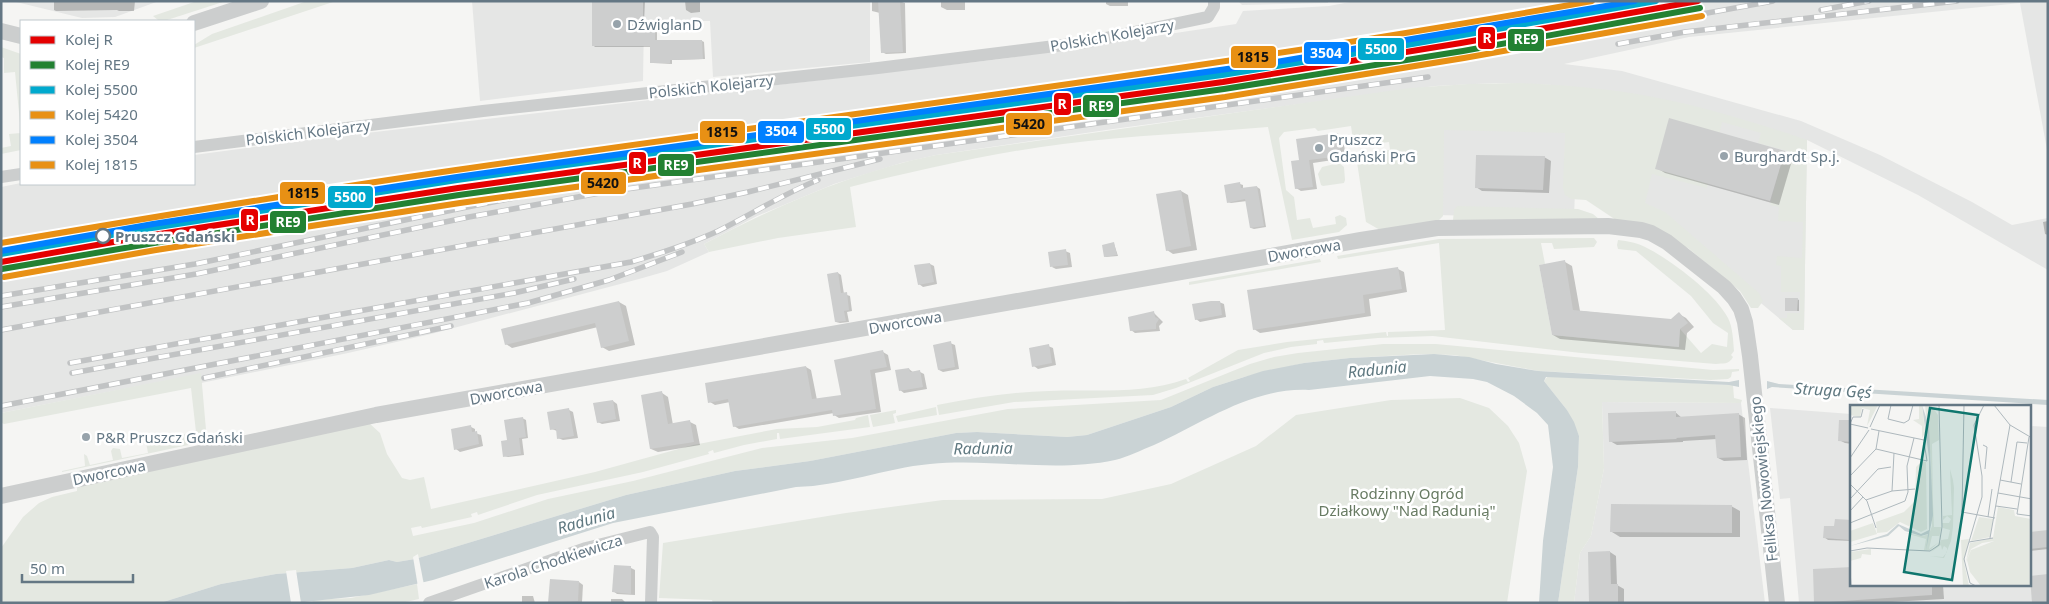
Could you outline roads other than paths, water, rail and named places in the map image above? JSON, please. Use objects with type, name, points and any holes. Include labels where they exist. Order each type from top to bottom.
[{"type":"street","points":[[195,23],[260,1]]},
{"type":"street","name":"Polskich Kolejarzy","points":[[195,147],[473,112],[868,70],[1087,42],[1208,17],[1214,7],[1214,1]]},
{"type":"street","points":[[1,31],[20,36]]},
{"type":"street","points":[[1,177],[20,174]]},
{"type":"street","name":"Dworcowa","points":[[1,496],[376,414],[1437,228],[1608,226],[1651,233],[1674,248],[1724,287],[1734,298],[1741,309],[1745,322],[1750,356]]},
{"type":"street","name":"Feliksa Nowowiejskiego","points":[[1750,356],[1777,603]]},
{"type":"street","name":"Karola Chodkiewicza","points":[[429,603],[586,548],[650,532],[653,537],[651,603]]},
{"type":"water","name":"Radunia","points":[[1434,354],[1469,357],[1538,371],[1729,382],[1739,380],[1739,387],[1546,377],[1544,381],[1567,410],[1579,436],[1578,467],[1558,603],[1539,603],[1543,541],[1553,467],[1548,425],[1537,413],[1514,396],[1487,382],[1473,379],[1430,376],[1268,394],[1228,408],[1154,445],[1115,460],[1069,465],[953,463],[913,466],[830,484],[796,487],[613,523],[433,580],[369,595],[295,603],[160,603],[221,584],[276,574],[352,568],[389,560],[397,562],[415,559],[626,495],[735,471],[810,461],[956,433],[977,432],[1067,437],[1087,435],[1171,407],[1213,387],[1263,371],[1304,363],[1350,358]]},
{"type":"water","name":"Struga Gęś","points":[[1767,381],[1779,384],[2048,400],[2048,405],[1772,387],[1767,389]]},
{"type":"railway","points":[[1,296],[195,264],[602,181],[738,160],[1423,65],[1773,1]]},
{"type":"railway","points":[[1821,10],[1869,1]]},
{"type":"railway","points":[[1618,44],[1685,32],[1957,1]]},
{"type":"railway","points":[[1,307],[196,274],[469,217],[605,192],[1428,77]]},
{"type":"railway","points":[[1,330],[692,204],[880,159]]},
{"type":"railway","points":[[70,363],[631,262],[707,236],[731,225],[792,191],[818,180]]},
{"type":"railway","points":[[1,406],[528,303],[609,280],[682,252]]},
{"type":"railway","points":[[72,373],[514,293],[574,279]]},
{"type":"railway","points":[[204,378],[451,326]]},
{"type":"rail line","name":"1815","points":[[1,243],[399,178],[1167,70],[1450,26],[1592,1]]},
{"type":"rail line","name":"3504","points":[[1,251],[153,224],[457,177],[1270,63],[1635,1]]},
{"type":"rail line","name":"5500","points":[[1,254],[457,180],[1222,75],[1656,1]]},
{"type":"rail line","name":"R","points":[[1,262],[153,235],[458,188],[1223,82],[1461,43],[1698,1]]},
{"type":"rail line","name":"RE9","points":[[2,269],[459,195],[1224,89],[1463,51],[1700,8]]},
{"type":"rail line","name":"5420","points":[[4,277],[156,250],[460,203],[1225,97],[1464,58],[1702,16]]},
{"type":"place","name":"DźwiglanD","points":[[617,24]]},
{"type":"place","name":"Pruszcz Gdański PrG","points":[[1319,148]]},
{"type":"place","name":"Burghardt Sp.j.","points":[[1724,156]]},
{"type":"place","name":"Pruszcz Gdański","points":[[103,236]]},
{"type":"place","name":"P&R Pruszcz Gdański","points":[[86,437]]},
{"type":"park label","name":"Rodzinny Ogród Działkowy \"Nad Radunią\"","points":[[1407,502]]}]
